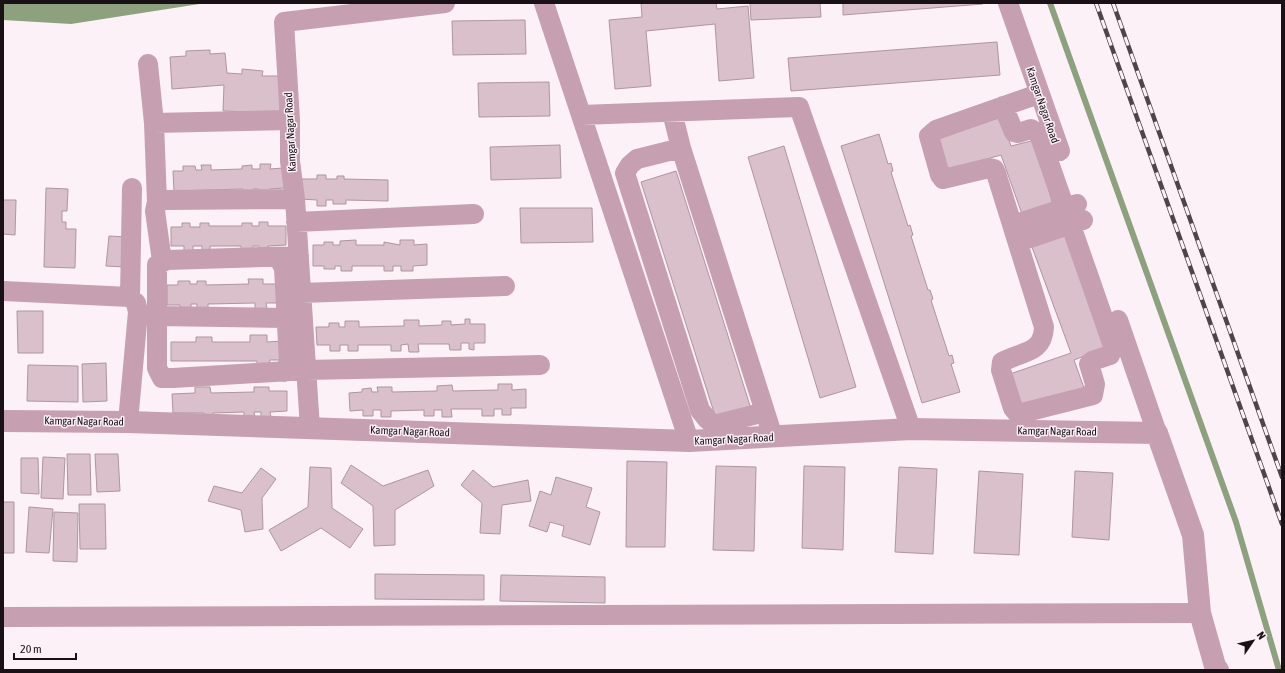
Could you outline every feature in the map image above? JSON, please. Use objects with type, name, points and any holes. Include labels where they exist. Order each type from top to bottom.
[{"type":"street","name":"Kamgar Nagar Road","points":[[310,428],[295,199],[290,161],[290,120],[284,22],[445,3]]},
{"type":"street","points":[[544,3],[689,441]]},
{"type":"street","name":"Kamgar Nagar Road","points":[[1008,3],[1040,94],[1057,164],[1091,263],[1111,320],[1158,433],[1193,535],[1200,613],[1216,668]]},
{"type":"street","points":[[148,64],[154,123],[157,202],[155,211],[162,261]]},
{"type":"street","points":[[1040,94],[936,130],[929,136],[940,175],[943,179],[990,168],[994,169],[1015,234],[1044,327],[1044,336],[1039,345],[1034,349],[1002,362],[1001,370],[1013,408],[1017,413],[1061,404],[1093,395],[1095,384],[1090,364],[1092,361],[1110,355],[1113,350],[1111,320]]},
{"type":"street","points":[[1003,106],[1014,132],[1018,133],[1031,129],[1039,134],[1057,164]]},
{"type":"street","points":[[581,116],[799,107],[911,429]]},
{"type":"street","points":[[672,112],[681,148],[773,437]]},
{"type":"street","points":[[154,123],[290,120]]},
{"type":"street","points":[[681,148],[637,159],[630,165],[625,173],[700,410],[714,425],[766,412]]},
{"type":"street","points":[[130,297],[132,188]]},
{"type":"street","points":[[157,202],[164,200],[295,199]]},
{"type":"street","points":[[296,222],[474,214]]},
{"type":"street","points":[[1015,234],[1074,214]]},
{"type":"street","points":[[299,256],[162,261],[156,265],[158,316],[157,368],[162,378],[306,370],[540,365]]},
{"type":"street","points":[[278,257],[284,268],[285,318],[289,362],[284,372]]},
{"type":"street","points":[[301,293],[505,286]]},
{"type":"street","points":[[3,291],[130,297],[136,303],[138,312],[128,422]]},
{"type":"street","points":[[158,316],[285,318]]},
{"type":"street","points":[[1061,404],[1068,432]]},
{"type":"street","name":"Kamgar Nagar Road","points":[[3,420],[128,422],[689,441],[911,429],[1158,433]]},
{"type":"street","points":[[3,616],[1200,613]]},
{"type":"shaded area","points":[[3,3],[206,3],[71,24],[3,20]]},
{"type":"building","points":[[641,3],[716,3],[717,9],[748,6],[754,78],[719,81],[715,24],[646,31],[651,86],[615,89],[609,20],[642,17]]},
{"type":"building","points":[[750,3],[820,3],[821,17],[751,20]]},
{"type":"building","points":[[843,3],[982,3],[983,4],[843,15]]},
{"type":"building","points":[[525,20],[526,54],[453,55],[452,21]]},
{"type":"building","points":[[997,42],[1000,75],[791,91],[788,58]]},
{"type":"building","points":[[210,50],[210,54],[225,53],[227,73],[242,74],[242,69],[263,71],[262,76],[281,76],[280,113],[223,111],[224,85],[172,89],[170,57],[186,56],[186,51]]},
{"type":"building","points":[[549,82],[550,116],[479,117],[478,83]]},
{"type":"building","points":[[1001,117],[1011,146],[1035,140],[1053,205],[1022,214],[1001,155],[944,171],[936,139]]},
{"type":"building","points":[[879,134],[888,164],[891,163],[893,171],[891,172],[908,226],[910,225],[913,235],[911,236],[928,290],[930,290],[933,299],[931,300],[949,356],[952,355],[954,363],[951,364],[960,392],[922,403],[841,146]]},
{"type":"building","points":[[560,145],[561,178],[491,180],[490,147]]},
{"type":"building","points":[[784,146],[856,387],[820,398],[748,157]]},
{"type":"building","points":[[260,164],[271,164],[270,169],[283,168],[284,188],[270,189],[271,193],[259,194],[259,189],[253,189],[253,194],[243,194],[243,189],[174,191],[173,171],[183,171],[183,166],[195,166],[196,170],[202,170],[201,165],[211,165],[211,170],[242,169],[242,166],[252,165],[252,169],[260,169]]},
{"type":"building","points":[[676,171],[752,412],[717,422],[641,182]]},
{"type":"building","points":[[317,175],[326,175],[326,179],[337,179],[337,176],[344,176],[344,179],[388,180],[388,201],[346,200],[346,204],[333,204],[333,200],[326,200],[326,206],[317,206],[317,200],[301,199],[302,179],[317,179]]},
{"type":"building","points":[[46,188],[68,189],[67,211],[62,211],[62,222],[66,222],[66,229],[76,229],[75,268],[44,267]]},
{"type":"building","points":[[3,200],[16,200],[15,235],[3,234]]},
{"type":"building","points":[[520,208],[592,208],[593,242],[521,243]]},
{"type":"building","points":[[259,222],[268,222],[268,226],[286,226],[286,245],[268,246],[268,251],[259,251],[259,246],[253,246],[253,250],[241,250],[241,246],[210,246],[210,251],[202,251],[202,246],[193,246],[193,251],[184,251],[184,246],[171,246],[171,227],[182,227],[182,223],[190,223],[190,227],[200,227],[200,223],[209,223],[209,226],[242,226],[242,223],[252,223],[252,226],[259,226]]},
{"type":"building","points":[[1066,234],[1108,347],[1074,360],[1084,388],[1022,409],[1010,374],[1071,353],[1032,247]]},
{"type":"building","points":[[109,236],[127,237],[125,267],[106,266]]},
{"type":"building","points":[[356,240],[356,245],[384,245],[384,242],[400,245],[400,240],[414,240],[414,245],[427,244],[427,265],[413,266],[413,271],[401,271],[401,266],[393,266],[393,271],[384,271],[384,266],[352,266],[352,271],[341,271],[341,266],[335,266],[335,269],[324,269],[324,266],[313,266],[313,245],[324,245],[324,242],[333,242],[333,245],[340,245],[340,241]]},
{"type":"building","points":[[248,279],[263,279],[263,284],[279,284],[279,303],[266,303],[267,309],[255,309],[255,303],[208,304],[208,312],[197,312],[197,304],[191,304],[191,310],[180,310],[180,305],[167,305],[167,285],[178,285],[178,281],[190,281],[190,284],[197,284],[197,281],[206,281],[206,285],[249,284]]},
{"type":"building","points":[[17,311],[43,311],[43,353],[18,353]]},
{"type":"building","points":[[465,319],[470,319],[470,324],[485,324],[485,343],[474,343],[474,350],[469,349],[469,343],[461,343],[461,350],[450,350],[449,344],[418,344],[419,352],[409,352],[408,344],[401,345],[401,351],[391,351],[391,345],[358,345],[358,351],[348,351],[348,345],[340,345],[340,351],[330,351],[330,345],[317,345],[316,327],[329,327],[329,323],[339,323],[339,327],[345,327],[345,321],[359,321],[359,327],[404,326],[404,320],[419,320],[419,326],[442,325],[442,321],[451,321],[451,325],[465,324]]},
{"type":"building","points":[[250,335],[267,335],[267,342],[284,341],[285,360],[270,360],[269,367],[257,368],[257,361],[171,361],[171,342],[196,342],[196,337],[212,337],[212,342],[250,342]]},
{"type":"building","points":[[106,363],[107,401],[83,402],[82,364]]},
{"type":"building","points":[[28,365],[78,366],[78,402],[27,401]]},
{"type":"building","points":[[498,384],[512,384],[512,390],[526,389],[526,408],[511,408],[511,415],[502,415],[502,409],[494,409],[494,416],[482,416],[482,409],[451,409],[452,417],[442,417],[442,410],[434,410],[434,416],[424,416],[424,410],[391,411],[391,417],[381,417],[381,410],[373,410],[373,416],[363,416],[363,410],[350,411],[349,393],[362,392],[362,389],[371,388],[372,392],[378,392],[377,387],[392,387],[392,392],[437,391],[437,386],[452,385],[453,391],[498,390]]},
{"type":"building","points":[[195,387],[210,387],[211,393],[254,392],[254,387],[269,387],[269,391],[287,391],[287,411],[270,412],[271,417],[261,417],[261,412],[254,412],[255,417],[244,417],[244,412],[213,413],[213,417],[204,417],[204,413],[173,413],[172,394],[195,393]]},
{"type":"building","points":[[67,454],[90,454],[91,495],[68,495]]},
{"type":"building","points":[[95,454],[118,454],[120,491],[97,492]]},
{"type":"building","points":[[43,457],[65,458],[63,499],[41,498]]},
{"type":"building","points":[[21,458],[38,458],[39,494],[21,493]]},
{"type":"building","points":[[627,461],[667,462],[665,547],[626,547]]},
{"type":"building","points":[[351,465],[383,486],[428,470],[434,486],[395,510],[395,545],[374,546],[373,506],[341,483]]},
{"type":"building","points":[[716,466],[756,467],[754,551],[713,550]]},
{"type":"building","points":[[804,466],[845,467],[843,550],[802,548]]},
{"type":"building","points":[[310,467],[331,468],[332,508],[363,529],[350,548],[321,528],[281,551],[269,530],[308,507]]},
{"type":"building","points":[[899,467],[937,469],[933,554],[895,552]]},
{"type":"building","points":[[261,468],[276,479],[262,498],[263,529],[245,532],[241,510],[208,501],[214,486],[242,493]]},
{"type":"building","points":[[473,470],[493,487],[528,480],[531,501],[502,505],[500,534],[480,533],[482,503],[461,485]]},
{"type":"building","points":[[979,471],[1023,474],[1019,555],[974,553]]},
{"type":"building","points":[[1075,471],[1113,473],[1109,540],[1072,537]]},
{"type":"building","points":[[556,477],[592,488],[586,507],[600,512],[590,545],[562,536],[564,526],[550,522],[547,532],[529,526],[540,491],[551,495]]},
{"type":"building","points":[[3,502],[14,502],[14,553],[3,553]]},
{"type":"building","points":[[79,504],[105,504],[106,549],[80,549]]},
{"type":"building","points":[[29,507],[53,509],[49,553],[26,552]]},
{"type":"building","points":[[54,512],[78,513],[77,562],[53,561]]},
{"type":"building","points":[[375,574],[484,575],[484,600],[375,599]]},
{"type":"building","points":[[501,575],[605,577],[605,603],[500,601]]},
{"type":"waterway","points":[[1050,3],[1236,522],[1279,670]]},
{"type":"railway","points":[[1096,3],[1282,524]]},
{"type":"railway","points":[[1113,3],[1282,477]]}]
